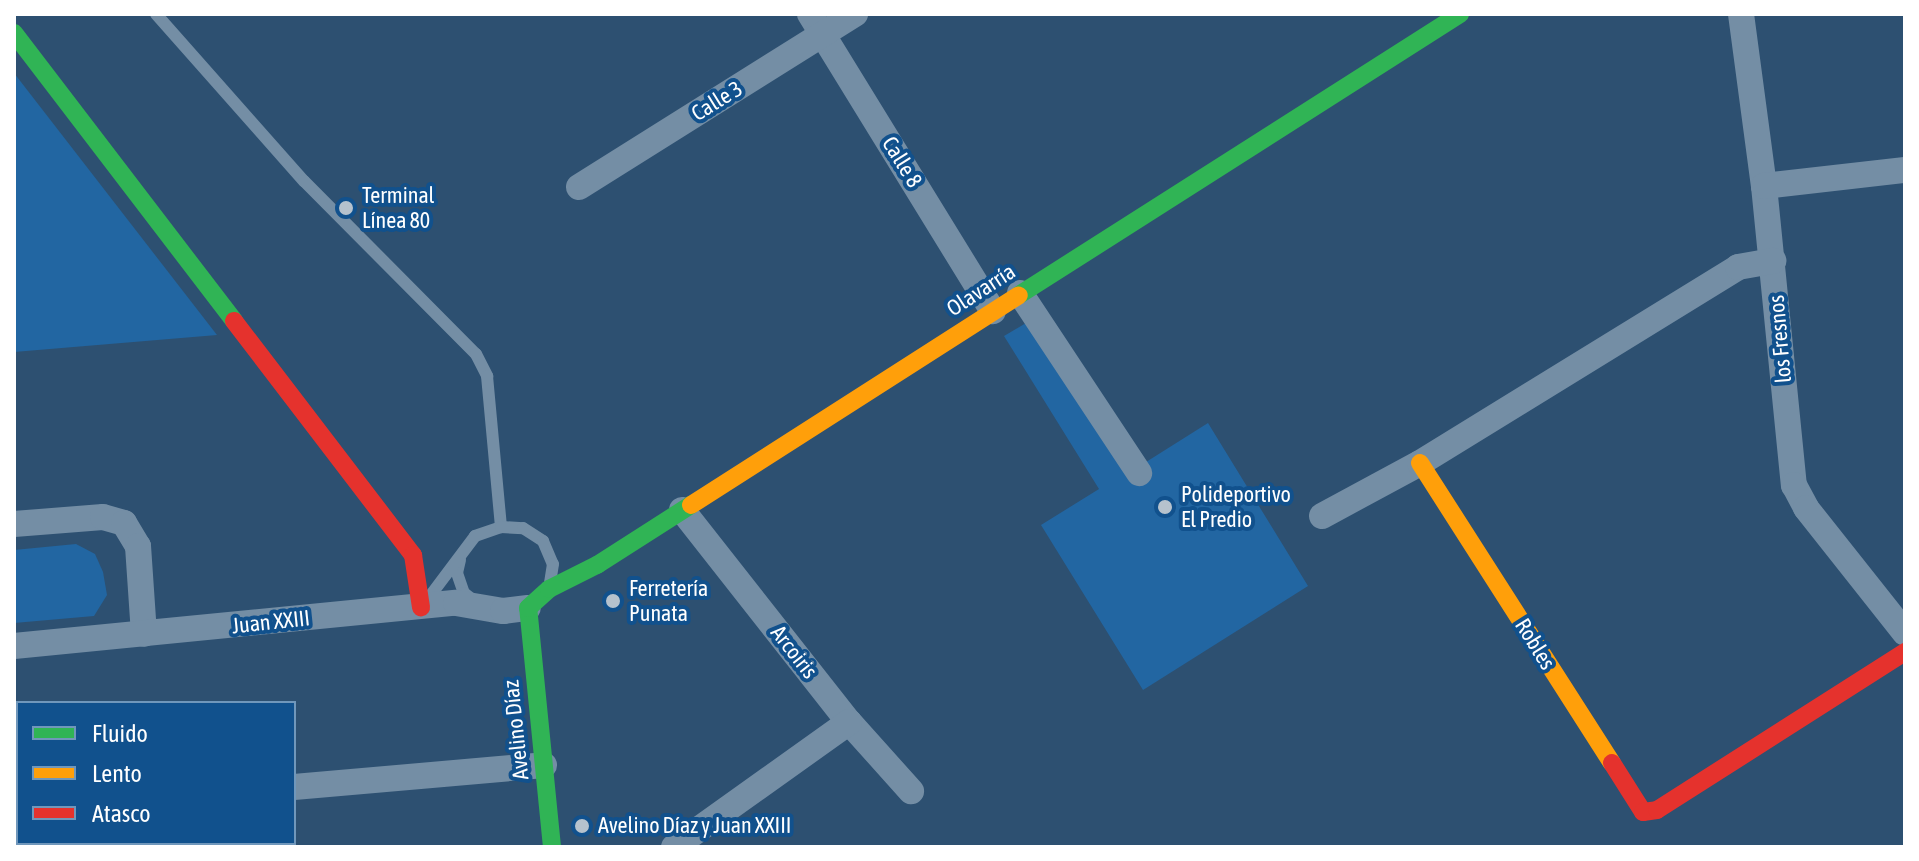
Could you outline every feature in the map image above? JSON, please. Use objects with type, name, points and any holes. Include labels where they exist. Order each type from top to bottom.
[{"type":"street","name":"Calle 3","points":[[579,187],[817,24],[855,14]]},
{"type":"street","name":"Olavarría","points":[[528,608],[549,589],[586,573],[993,311],[1425,23],[1460,14]]},
{"type":"street","name":"los Fresnos","points":[[1741,14],[1773,261],[1794,485],[1806,508],[1905,638]]},
{"type":"street","name":"Calle 8","points":[[817,24],[993,311]]},
{"type":"street","points":[[14,33],[413,555],[421,607]]},
{"type":"street","points":[[1764,186],[1905,170]]},
{"type":"street","points":[[1322,516],[1420,463],[1738,267],[1773,261]]},
{"type":"street","points":[[1020,293],[1139,473]]},
{"type":"street","name":"Robles","points":[[1420,463],[1643,812],[1657,810],[1905,638]]},
{"type":"street","name":"Arcoiris","points":[[682,510],[849,722],[911,791]]},
{"type":"street","points":[[14,524],[103,517],[124,523],[138,546],[144,634]]},
{"type":"street","name":"Juan XXIII","points":[[14,646],[421,607],[480,604],[503,611],[528,608]]},
{"type":"street","name":"Avelino Díaz","points":[[528,608],[552,847]]},
{"type":"street","points":[[674,847],[849,722]]},
{"type":"street","points":[[296,787],[544,765]]},
{"type":"lane","points":[[156,14],[304,181],[476,354],[487,376],[501,527]]},
{"type":"lane","points":[[421,607],[475,536],[501,527],[523,528],[543,541],[553,564],[549,589]]},
{"type":"lane","points":[[461,553],[457,573],[464,593],[480,604]]},
{"type":"shaded area","points":[[14,73],[217,335],[14,352]]},
{"type":"shaded area","name":"Polideportivo El Predio","points":[[1031,320],[1127,474],[1208,423],[1308,586],[1143,690],[1041,525],[1099,489],[1004,336]]},
{"type":"shaded area","points":[[76,544],[95,554],[103,572],[107,595],[94,616],[14,623],[14,550]]},
{"type":"traffic: fast","points":[[1019,295],[1460,14]]},
{"type":"traffic: fast","points":[[14,33],[234,321]]},
{"type":"traffic: fast","points":[[552,847],[528,608],[549,589],[597,565],[691,505]]},
{"type":"traffic: slow","points":[[691,505],[1019,295]]},
{"type":"traffic: slow","points":[[1420,463],[1612,763]]},
{"type":"traffic: jam","points":[[234,321],[413,555],[421,607]]},
{"type":"traffic: jam","points":[[1612,763],[1643,812],[1657,810],[1905,652]]},
{"type":"place","name":"Terminal Línea 80","points":[[346,208]]},
{"type":"place","name":"Polideportivo El Predio","points":[[1165,507]]},
{"type":"place","name":"Ferretería Punata","points":[[613,601]]},
{"type":"place","name":"Avelino Díaz y Juan XXIII","points":[[582,826]]}]
